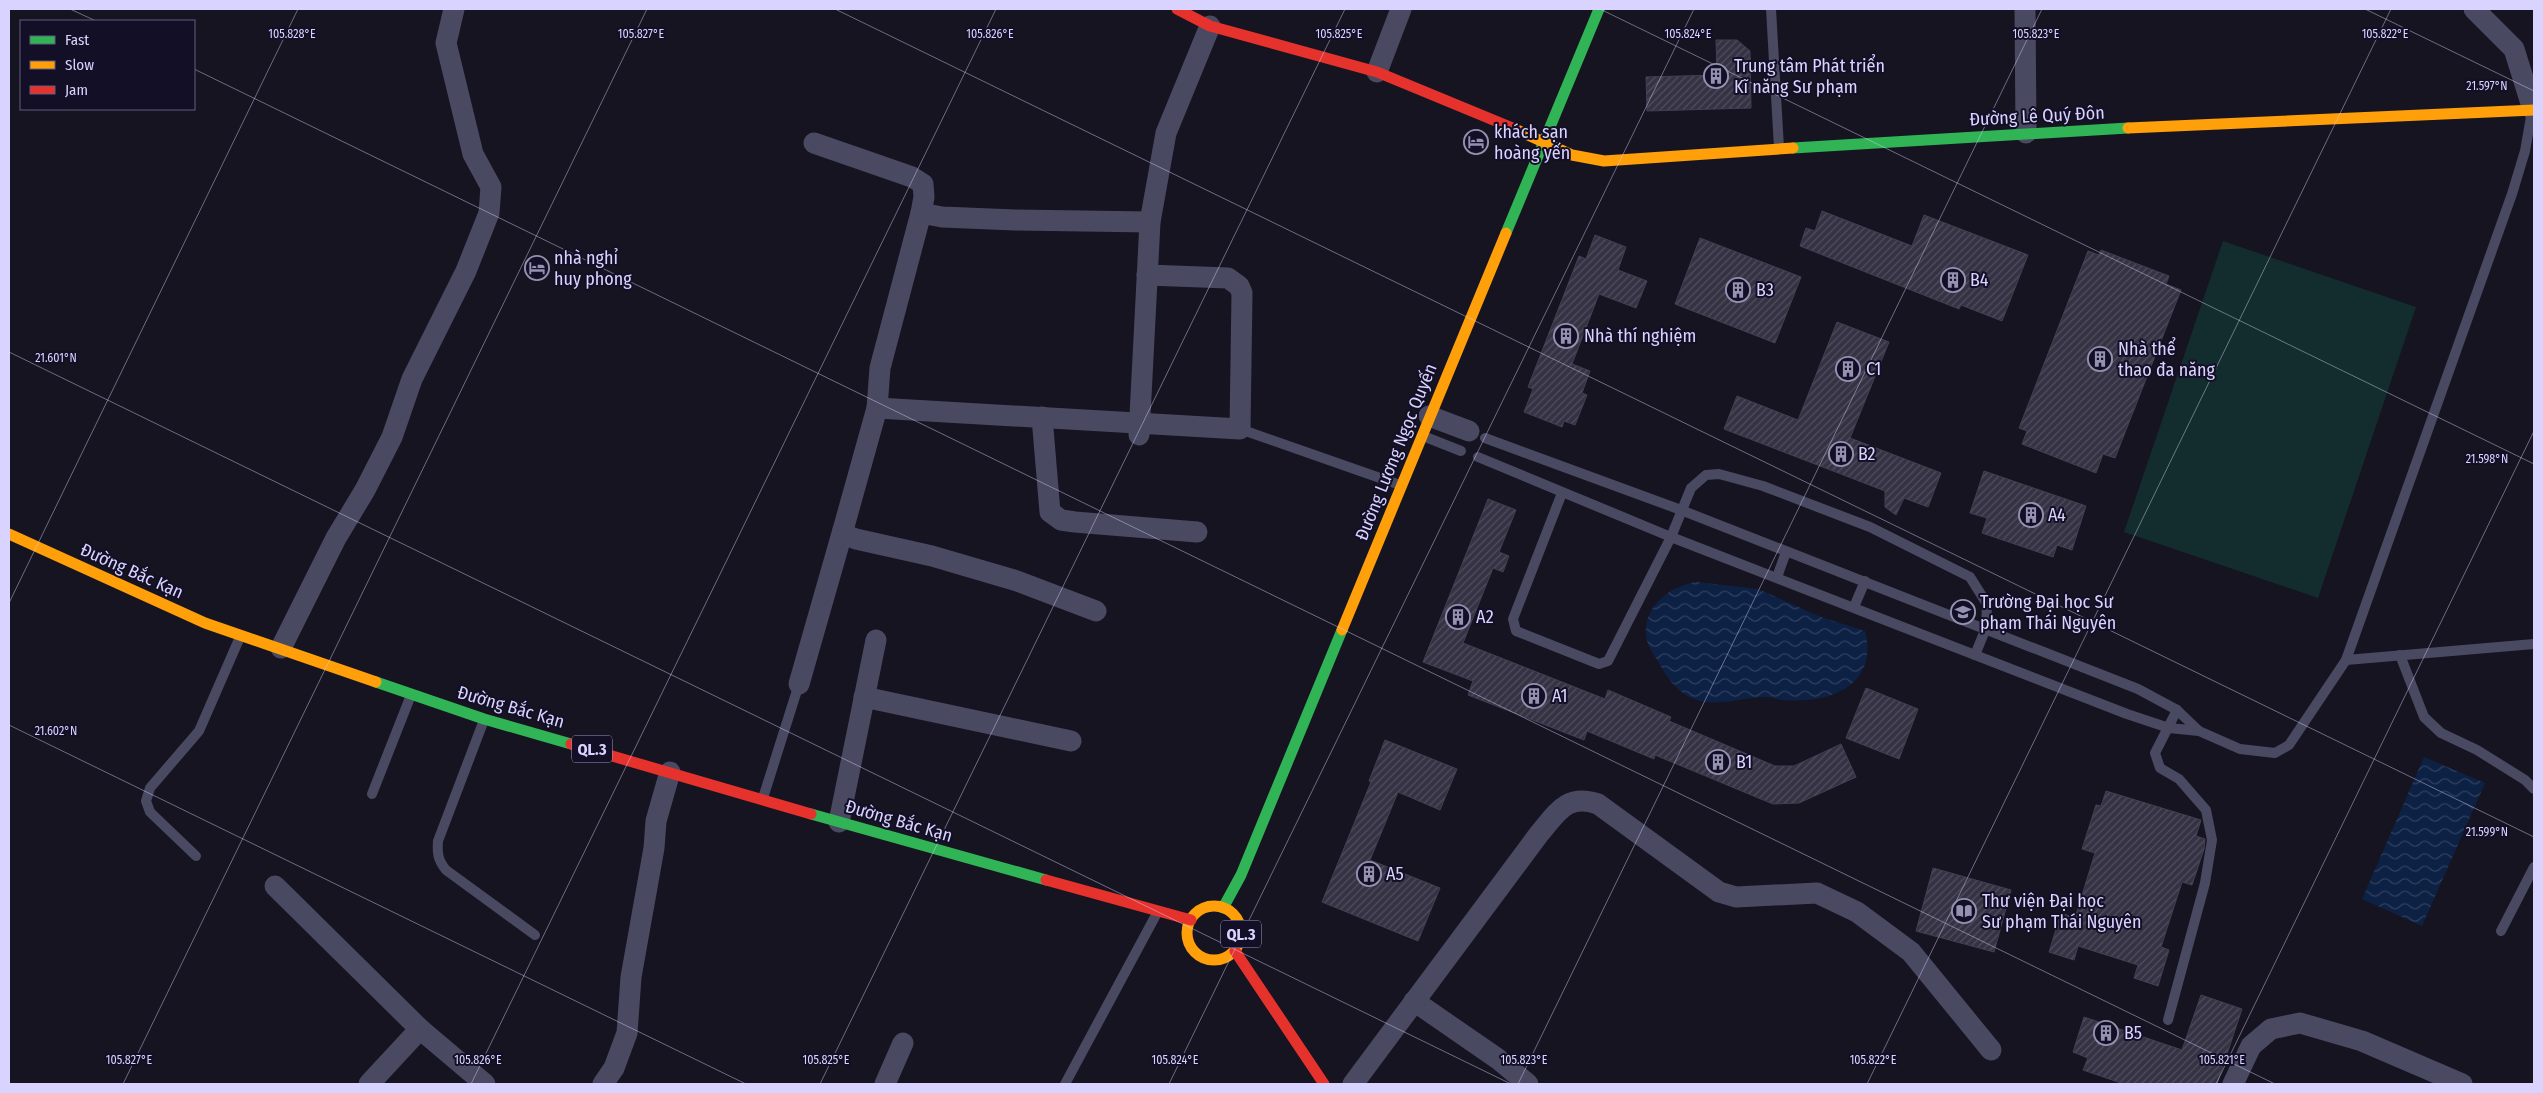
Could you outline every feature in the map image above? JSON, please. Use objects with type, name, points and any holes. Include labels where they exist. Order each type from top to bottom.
[{"type":"main road","name":"Đường Lê Quý Đôn","points":[[1177,9],[1210,26],[1377,72],[1545,141],[1572,155],[1604,161],[2026,133],[2533,110]]},
{"type":"main road","name":"Đường Lương Ngọc Quyến","points":[[1223,908],[1240,875],[1599,9]]},
{"type":"main road","name":"Đường Bắc Kạn","points":[[9,534],[204,623],[484,719],[763,798],[839,822],[1191,920]]},
{"type":"main road","name":"QL.3","points":[[1223,908],[1234,915],[1240,926],[1241,939],[1235,951],[1224,959],[1211,960],[1199,956],[1190,945],[1187,932],[1191,920],[1205,909],[1223,908]]},
{"type":"main road","name":"QL.3","points":[[1235,951],[1324,1084]]},
{"type":"street","points":[[280,648],[336,538],[365,490],[392,437],[412,378],[466,271],[489,213],[491,187],[473,154],[446,43],[454,9]]},
{"type":"street","points":[[1377,72],[1401,9]]},
{"type":"street","points":[[2025,9],[2026,133]]},
{"type":"street","points":[[2474,9],[2514,49],[2533,110]]},
{"type":"street","points":[[1139,429],[1150,222],[1166,132],[1210,26]]},
{"type":"street","points":[[799,684],[877,408],[880,368],[924,197],[923,184],[912,177],[814,143]]},
{"type":"street","points":[[921,213],[942,217],[1150,222]]},
{"type":"street","points":[[877,408],[1042,417],[1139,429],[1240,429],[1242,293],[1239,286],[1228,278],[1147,275]]},
{"type":"street","points":[[1042,417],[1050,512],[1061,520],[1197,532]]},
{"type":"street","points":[[1426,426],[1472,440]]},
{"type":"street","points":[[843,530],[848,536],[856,539],[932,556],[1017,580],[1096,611]]},
{"type":"street","points":[[839,822],[876,640]]},
{"type":"street","points":[[864,697],[1071,741]]},
{"type":"street","points":[[603,1084],[614,1068],[627,1033],[631,977],[654,848],[656,821],[670,772]]},
{"type":"street","points":[[1353,1084],[1559,810],[1571,802],[1585,799],[1598,804],[1719,892],[1736,897],[1817,893],[1857,912],[1911,952],[1991,1050]]},
{"type":"street","points":[[275,886],[420,1029],[485,1084]]},
{"type":"street","points":[[1414,1001],[1498,1059],[1528,1084]]},
{"type":"street","points":[[2233,1084],[2251,1046],[2271,1029],[2300,1023],[2362,1041],[2462,1084]]},
{"type":"street","points":[[370,1084],[420,1029]]},
{"type":"street","points":[[885,1084],[903,1043]]},
{"type":"lane","points":[[1771,9],[1779,149]]},
{"type":"lane","points":[[1478,457],[1671,537],[2169,728],[2199,731],[2240,749],[2275,753],[2290,745],[2346,660],[2508,203],[2525,151],[2533,110]]},
{"type":"lane","points":[[1240,429],[1401,485]]},
{"type":"lane","points":[[1472,440],[1681,510],[1986,628],[2138,689],[2177,710],[2199,731]]},
{"type":"lane","points":[[1562,493],[1513,619],[1516,631],[1561,651],[1599,664],[1608,661],[1614,653],[1671,537],[1691,488],[1706,475],[1720,474],[1746,480],[1870,527],[1970,577],[1987,604],[1986,628],[1975,655]]},
{"type":"lane","points":[[1777,577],[1786,552]]},
{"type":"lane","points":[[1854,607],[1865,581]]},
{"type":"lane","points":[[196,856],[150,812],[146,801],[150,788],[199,731],[241,635]]},
{"type":"lane","points":[[2346,660],[2534,644]]},
{"type":"lane","points":[[2400,655],[2424,717],[2441,733],[2477,750],[2525,780],[2534,789]]},
{"type":"lane","points":[[763,798],[799,684]]},
{"type":"lane","points":[[372,794],[411,695]]},
{"type":"lane","points":[[2168,1020],[2205,883],[2212,840],[2206,810],[2178,779],[2160,768],[2155,753],[2177,710]]},
{"type":"lane","points":[[484,719],[438,841],[437,853],[439,862],[446,870],[535,935]]},
{"type":"lane","points":[[2501,931],[2534,867]]},
{"type":"lane","points":[[1065,1084],[1158,912]]},
{"type":"green space","points":[[2223,241],[2416,307],[2318,598],[2124,532]]},
{"type":"water","points":[[1697,582],[1758,589],[1821,617],[1865,631],[1867,650],[1865,665],[1858,678],[1834,694],[1801,700],[1757,697],[1712,702],[1688,696],[1674,685],[1663,670],[1648,644],[1646,629],[1652,609],[1659,601],[1676,588]]},
{"type":"water","points":[[2424,757],[2485,783],[2422,926],[2362,899]]},
{"type":"building","name":"Trung tâm Phát triển Kĩ năng Sư phạm","points":[[1716,40],[1737,40],[1750,51],[1751,108],[1647,111],[1646,77],[1717,75]]},
{"type":"building","name":"B4","points":[[1822,211],[1912,246],[1924,215],[2028,255],[2002,321],[1961,305],[1959,309],[1800,246],[1806,228],[1815,231]]},
{"type":"building","name":"Nhà thí nghiệm","points":[[1595,235],[1626,247],[1618,270],[1647,281],[1636,308],[1599,294],[1572,364],[1590,371],[1582,393],[1587,395],[1575,425],[1564,421],[1562,427],[1524,412],[1533,389],[1528,387],[1579,256],[1586,259]]},
{"type":"building","name":"B3","points":[[1700,238],[1801,277],[1775,343],[1675,304]]},
{"type":"building","name":"Nhà thể thao đa năng","points":[[2101,250],[2169,276],[2166,284],[2181,290],[2115,458],[2103,454],[2096,473],[2022,444],[2027,431],[2019,428],[2088,251],[2099,255]]},
{"type":"building","name":"B2","points":[[1837,322],[1889,342],[1850,438],[1941,473],[1928,507],[1904,498],[1896,515],[1885,507],[1885,491],[1724,429],[1737,396],[1798,420]]},
{"type":"building","name":"A4","points":[[1984,471],[2086,506],[2072,550],[2057,545],[2053,557],[1982,533],[1987,518],[1970,513]]},
{"type":"building","points":[[1488,499],[1516,510],[1499,552],[1509,556],[1503,572],[1493,568],[1463,643],[1605,699],[1608,690],[1671,717],[1669,721],[1775,766],[1794,766],[1841,744],[1856,777],[1799,803],[1773,804],[1655,755],[1654,759],[1587,731],[1584,740],[1468,695],[1473,681],[1423,662]]},
{"type":"building","points":[[1866,688],[1918,709],[1899,759],[1846,738]]},
{"type":"building","name":"A5","points":[[1385,740],[1457,769],[1440,810],[1398,792],[1370,860],[1440,888],[1418,941],[1322,902],[1371,782],[1369,781]]},
{"type":"building","points":[[2106,791],[2201,820],[2196,836],[2205,839],[2204,849],[2192,885],[2182,882],[2161,947],[2169,950],[2158,986],[2134,978],[2138,965],[2078,946],[2074,960],[2049,952],[2061,913],[2075,918],[2095,853],[2082,849],[2096,805],[2101,806]]},
{"type":"building","name":"Thư viện Đại học Sư phạm Thái Nguyên","points":[[1933,868],[2011,890],[1994,952],[1916,931]]},
{"type":"building","name":"B5","points":[[2201,995],[2242,1009],[2217,1084],[2124,1084],[2083,1070],[2088,1058],[2073,1052],[2084,1017],[2182,1050]]},
{"type":"traffic: fast","points":[[1506,233],[1599,9]]},
{"type":"traffic: fast","points":[[1793,148],[2128,128]]},
{"type":"traffic: fast","points":[[1223,908],[1241,875],[1342,630]]},
{"type":"traffic: fast","points":[[376,682],[484,719],[571,744]]},
{"type":"traffic: fast","points":[[811,814],[1046,880]]},
{"type":"traffic: slow","points":[[2128,128],[2534,110]]},
{"type":"traffic: slow","points":[[1515,129],[1572,155],[1604,161],[1793,148]]},
{"type":"traffic: slow","points":[[1342,630],[1506,233]]},
{"type":"traffic: slow","points":[[9,534],[205,623],[376,682]]},
{"type":"traffic: slow","points":[[1214,906],[1224,908],[1233,914],[1239,923],[1241,933],[1239,943],[1233,952],[1224,958],[1214,960],[1204,958],[1195,952],[1189,943],[1187,933],[1189,923],[1195,914],[1204,908],[1214,906]]},
{"type":"traffic: jam","points":[[1177,9],[1210,26],[1377,72],[1515,129]]},
{"type":"traffic: jam","points":[[571,744],[811,814]]},
{"type":"traffic: jam","points":[[1046,880],[1191,920]]},
{"type":"traffic: jam","points":[[1235,951],[1324,1084]]},
{"type":"place","name":"Trung tâm Phát triển Kĩ năng Sư phạm","points":[[1716,76]]},
{"type":"place","name":"khách sạn hoàng yến","points":[[1476,142]]},
{"type":"place","name":"nhà nghỉ huy phong","points":[[537,268]]},
{"type":"place","name":"B4","points":[[1953,280]]},
{"type":"place","name":"B3","points":[[1738,290]]},
{"type":"place","name":"Nhà thí nghiệm","points":[[1566,336]]},
{"type":"place","name":"Nhà thể thao đa năng","points":[[2100,359]]},
{"type":"place","name":"C1","points":[[1848,369]]},
{"type":"place","name":"B2","points":[[1841,454]]},
{"type":"place","name":"A4","points":[[2031,515]]},
{"type":"place","name":"Trường Đại học Sư phạm Thái Nguyên","points":[[1963,612]]},
{"type":"place","name":"A2","points":[[1458,617]]},
{"type":"place","name":"A1","points":[[1534,696]]},
{"type":"place","name":"B1","points":[[1718,762]]},
{"type":"place","name":"A5","points":[[1369,874]]},
{"type":"place","name":"Thư viện Đại học Sư phạm Thái Nguyên","points":[[1964,911]]},
{"type":"place","name":"B5","points":[[2106,1033]]}]
